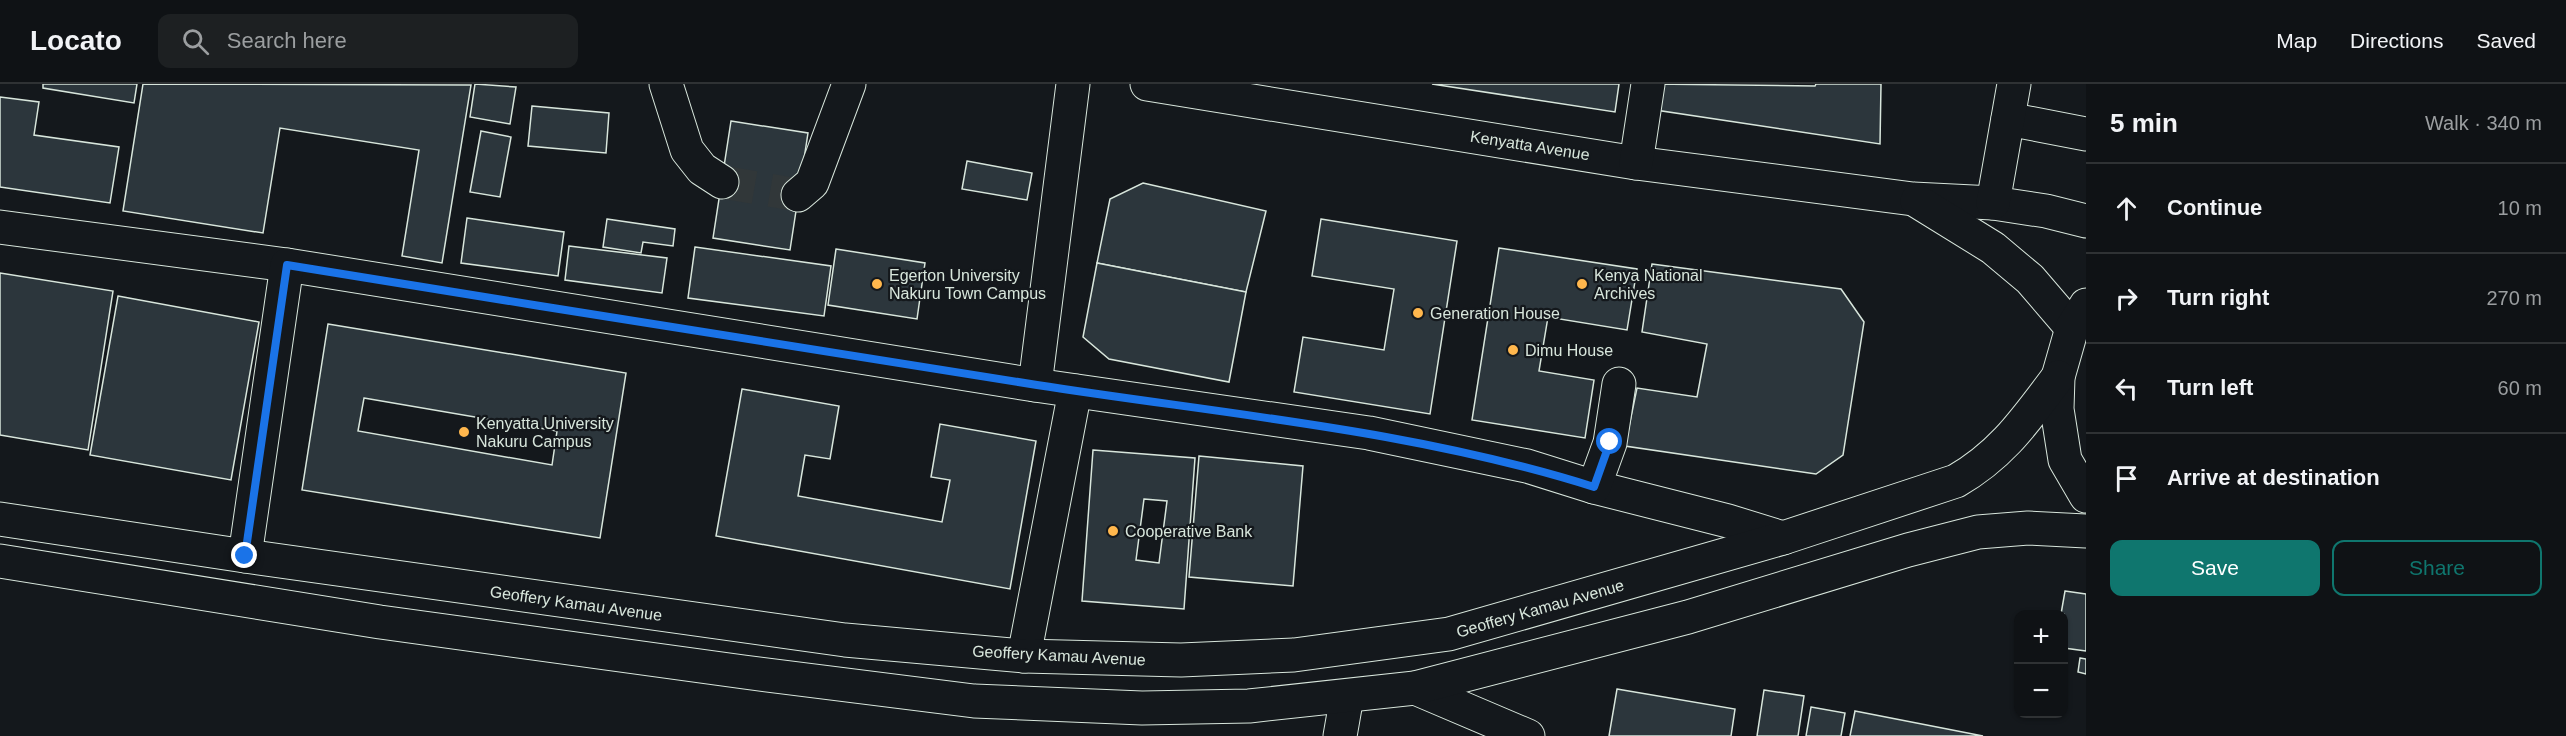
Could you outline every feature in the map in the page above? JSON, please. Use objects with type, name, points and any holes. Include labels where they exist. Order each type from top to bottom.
[{"type":"main road","points":[[666,84],[687,150],[702,169],[722,182]]},
{"type":"main road","points":[[798,195],[812,183],[849,84]]},
{"type":"main road","points":[[1035,385],[1073,84]]},
{"type":"main road","name":"Kenyatta Avenue","points":[[1147,84],[1295,95],[1636,162],[1913,199],[1993,203],[2046,211],[2086,221]]},
{"type":"main road","points":[[1636,162],[1648,84]]},
{"type":"main road","points":[[1993,203],[2014,84]]},
{"type":"main road","points":[[2008,119],[2086,134]]},
{"type":"main road","name":"Kenyatta Avenue","points":[[1913,199],[1993,248],[2079,317]]},
{"type":"main road","points":[[0,227],[287,265],[1035,385],[1369,433],[1527,466],[1594,487],[1728,521],[1783,538]]},
{"type":"main road","points":[[245,556],[287,265]]},
{"type":"main road","points":[[2079,317],[2058,377],[2057,409],[2065,460],[2086,496]]},
{"type":"main road","name":"Geoffery Kamau Avenue","points":[[0,519],[245,556],[845,640],[1024,656],[1181,660],[1294,656],[1449,634],[1783,538],[1964,477],[1979,468],[2005,446],[2058,377]]},
{"type":"main road","points":[[1594,487],[1610,442],[1619,384]]},
{"type":"main road","points":[[1024,656],[1075,391]]},
{"type":"main road","points":[[0,561],[380,622],[974,701],[1142,708],[1249,706],[1415,688],[1688,617],[1908,550],[1978,532],[2028,528],[2086,531]]},
{"type":"main road","points":[[1415,688],[1528,736]]},
{"type":"main road","points":[[1340,736],[1347,696]]},
{"type":"building","points":[[43,84],[137,84],[134,103],[43,88]]},
{"type":"building","points":[[143,84],[471,85],[442,263],[402,256],[419,150],[280,128],[263,233],[123,211]]},
{"type":"building","points":[[475,84],[516,87],[510,124],[470,117]]},
{"type":"building","points":[[1432,84],[1619,84],[1615,112]]},
{"type":"building","points":[[1651,84],[1815,86],[1816,84],[1881,84],[1880,144],[1649,109]]},
{"type":"building","points":[[0,97],[39,102],[34,135],[119,147],[110,203],[0,187]]},
{"type":"building","points":[[532,106],[609,113],[606,153],[528,146]]},
{"type":"building","points":[[731,121],[808,133],[790,250],[713,238]]},
{"type":"building","points":[[481,131],[511,137],[500,197],[470,192]]},
{"type":"building","points":[[967,161],[1032,173],[1027,200],[962,189]]},
{"type":"building","points":[[1143,183],[1266,211],[1246,292],[1097,263],[1110,199]]},
{"type":"building","points":[[467,218],[564,232],[558,276],[461,263]]},
{"type":"building","points":[[607,219],[675,229],[673,246],[643,242],[641,253],[603,247]]},
{"type":"building","name":"Generation House","points":[[1321,219],[1457,241],[1430,414],[1294,392],[1303,337],[1384,350],[1394,289],[1312,276]]},
{"type":"building","points":[[569,246],[667,258],[662,293],[565,280]]},
{"type":"building","points":[[695,247],[831,266],[824,316],[688,298]]},
{"type":"building","name":"Dimu House","points":[[1499,248],[1637,269],[1627,330],[1548,317],[1539,371],[1594,380],[1585,438],[1472,420]]},
{"type":"building","name":"Egerton University Nakuru Town Campus","points":[[836,249],[925,263],[917,319],[828,305]]},
{"type":"building","points":[[1097,263],[1246,292],[1229,382],[1109,359],[1083,337]]},
{"type":"building","points":[[1652,264],[1841,289],[1864,322],[1843,455],[1816,474],[1625,446],[1637,388],[1697,397],[1707,344],[1642,332]]},
{"type":"building","points":[[0,273],[113,291],[88,450],[0,435]]},
{"type":"building","points":[[118,296],[259,322],[231,480],[90,455]]},
{"type":"building","name":"Kenyatta University Nakuru Campus","points":[[328,324],[626,373],[600,538],[302,490]],"holes":[[[364,398],[557,431],[552,465],[358,431]]]},
{"type":"building","points":[[742,389],[839,406],[830,459],[805,455],[798,496],[942,522],[950,480],[931,477],[940,424],[1036,441],[1010,589],[716,536]]},
{"type":"building","name":"Cooperative Bank","points":[[1093,450],[1195,458],[1184,609],[1082,601]],"holes":[[[1144,499],[1167,501],[1159,563],[1136,560]]]},
{"type":"building","points":[[1199,456],[1303,466],[1293,586],[1189,577]]},
{"type":"building","points":[[2065,591],[2086,594],[2086,651],[2068,649],[2068,610],[2062,610]]},
{"type":"building","points":[[2080,658],[2086,659],[2086,674],[2078,672]]},
{"type":"building","points":[[1617,689],[1735,709],[1731,736],[1609,736]]},
{"type":"building","points":[[1764,690],[1804,696],[1798,736],[1757,736]]},
{"type":"building","points":[[1811,707],[1845,713],[1841,736],[1806,736]]},
{"type":"building","points":[[1855,711],[1983,736],[1850,736]]},
{"type":"tunnel","points":[[722,182],[798,195]]},
{"type":"place","name":"Egerton University Nakuru Town Campus","points":[[877,284]]},
{"type":"place","name":"Kenya National Archives","points":[[1582,284]]},
{"type":"place","name":"Generation House","points":[[1418,313]]},
{"type":"place","name":"Dimu House","points":[[1513,350]]},
{"type":"place","name":"Kenyatta University Nakuru Campus","points":[[464,432]]},
{"type":"place","name":"Cooperative Bank","points":[[1113,531]]},
{"type":"route","points":[[245,556],[287,265],[1035,385],[1369,433],[1527,466],[1594,487],[1610,442]]}]
